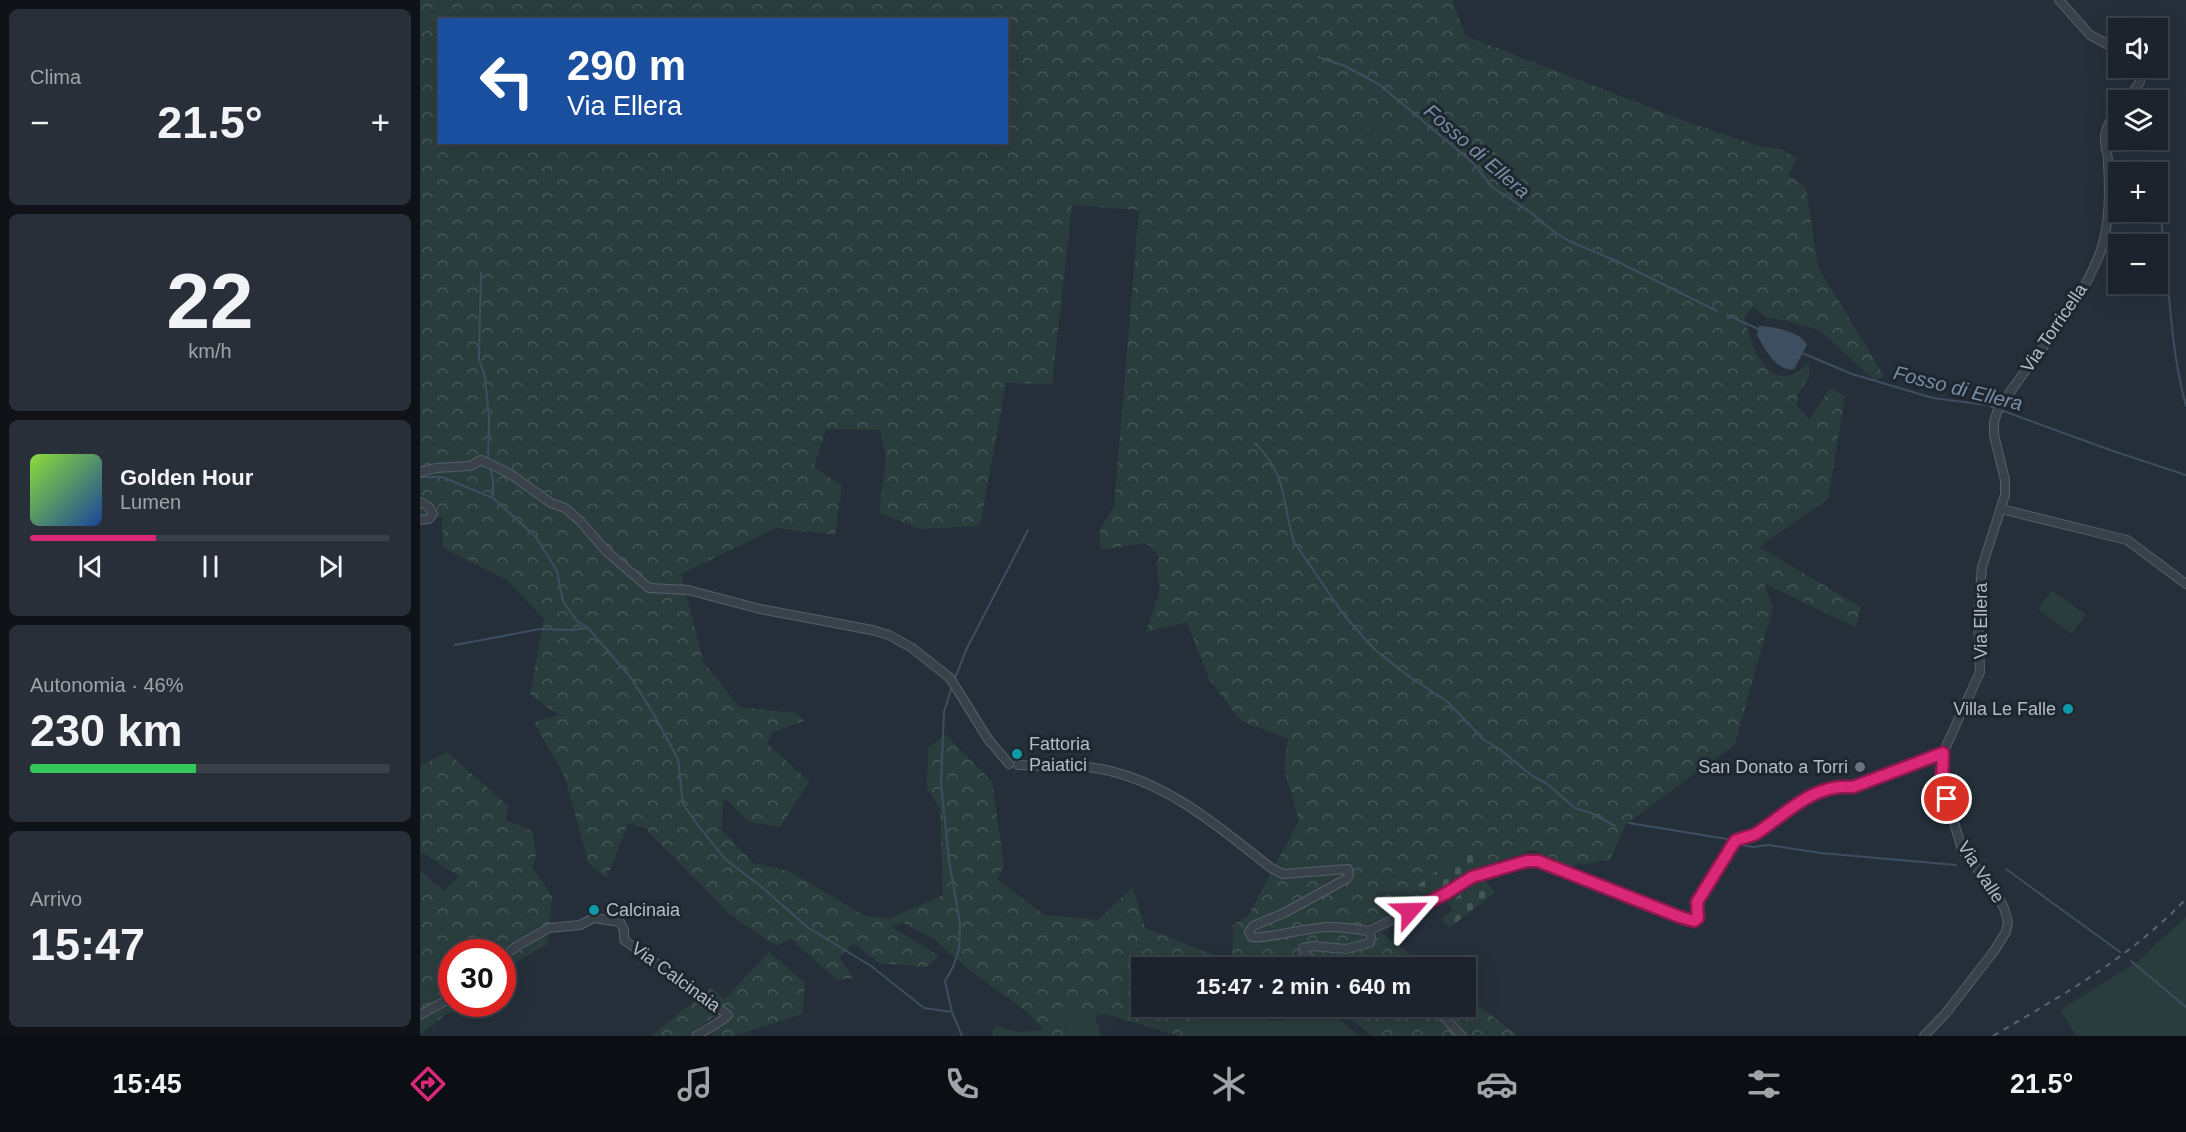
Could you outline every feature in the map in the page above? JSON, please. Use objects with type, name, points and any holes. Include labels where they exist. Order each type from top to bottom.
[{"type":"street","points":[[2059,0],[2090,35],[2108,46]]},
{"type":"street","name":"Via Torricella","points":[[2001,509],[2005,495],[2005,480],[1994,435],[1994,422],[1999,410],[2074,304],[2100,253],[2110,193],[2108,156],[2104,141],[2108,125]]},
{"type":"street","points":[[420,472],[436,468],[470,466],[481,460],[508,473],[551,503],[565,508],[580,521],[607,552],[649,588],[688,590],[760,609],[880,633],[925,657],[950,678],[983,731],[1009,764]]},
{"type":"street","points":[[420,502],[429,507],[433,514],[429,519],[420,519]]},
{"type":"street","points":[[2001,509],[2127,540],[2186,584]]},
{"type":"street","name":"Via Ellera","points":[[1943,753],[1980,672],[1978,613],[1982,567],[2001,509]]},
{"type":"street","points":[[1018,765],[1100,769],[1151,784],[1193,808],[1271,868],[1283,874],[1348,869],[1350,873],[1346,879],[1284,913],[1252,927],[1250,933],[1254,938],[1330,927],[1368,931],[1438,898],[1472,877],[1527,861],[1548,864],[1694,921],[1698,918],[1697,902],[1733,844],[1755,834],[1785,810],[1827,788],[1853,787],[1943,753]]},
{"type":"street","name":"Via Valle","points":[[1924,1036],[1946,1013],[1994,951],[2006,932],[2008,922],[2004,908],[1992,887],[1962,850],[1942,782],[1943,753]]},
{"type":"street","name":"Via Calcinaia","points":[[516,947],[549,928],[580,925],[594,918],[621,922],[624,940],[728,1015],[696,1036]]},
{"type":"street","points":[[1308,957],[1303,948],[1312,946],[1346,949],[1370,943],[1371,937],[1368,931]]},
{"type":"street","points":[[420,1015],[438,1005]]},
{"type":"street","points":[[1444,1017],[1462,1036]]},
{"type":"green space","points":[[420,0],[1452,0],[1466,36],[1685,121],[1755,145],[1782,149],[1797,159],[1788,175],[1806,188],[1818,267],[1884,376],[1875,381],[1821,331],[1785,320],[1768,318],[1753,307],[1744,317],[1759,358],[1773,373],[1783,376],[1794,374],[1809,362],[1809,377],[1798,394],[1797,406],[1809,420],[1830,388],[1845,396],[1828,499],[1759,547],[1861,607],[1855,627],[1764,583],[1773,607],[1735,744],[1626,824],[1610,860],[1569,866],[1533,850],[1482,866],[1469,848],[1415,887],[1425,902],[1359,927],[1357,932],[1364,937],[1367,946],[1373,947],[1379,931],[1414,957],[1232,957],[1233,925],[1248,916],[1299,821],[1284,768],[1288,739],[1241,721],[1209,679],[1187,622],[1146,632],[1160,589],[1156,564],[1159,559],[1151,546],[1144,543],[1100,550],[1100,530],[1114,506],[1139,210],[1072,205],[1052,384],[1006,383],[980,526],[921,529],[879,513],[886,457],[880,430],[826,429],[814,467],[842,486],[835,535],[776,528],[681,574],[703,661],[739,707],[796,713],[804,721],[773,732],[767,743],[809,782],[780,827],[749,822],[724,798],[721,829],[753,863],[789,871],[863,915],[889,919],[943,895],[940,808],[927,789],[928,748],[946,735],[992,782],[1004,865],[997,879],[1044,915],[1098,920],[1133,887],[1145,928],[1219,957],[1131,957],[1131,1017],[1197,1017],[1189,1036],[1179,1036],[1105,1014],[1095,1016],[1079,1006],[1060,1007],[1058,1015],[1065,1025],[1064,1036],[1054,1036],[1044,1030],[1026,1011],[970,971],[934,939],[902,922],[892,927],[939,956],[926,967],[879,963],[853,943],[839,957],[853,978],[837,980],[791,939],[776,946],[730,915],[645,828],[628,823],[607,878],[589,864],[564,775],[534,722],[559,715],[530,695],[544,619],[507,580],[443,548],[442,517],[420,515]],"holes":[[[1375,120],[1381,126],[1379,140],[1372,144],[1367,135],[1370,125]]]},
{"type":"green space","points":[[1375,119],[1381,126],[1379,140],[1372,144],[1367,135]]},
{"type":"green space","points":[[2052,590],[2086,615],[2072,634],[2038,609]]},
{"type":"green space","points":[[447,752],[508,806],[506,820],[533,831],[536,855],[532,867],[552,896],[548,944],[516,962],[516,939],[438,939],[438,1017],[442,1017],[420,1034],[420,871],[444,891],[459,876],[420,851],[420,766]]},
{"type":"green space","points":[[1469,848],[1482,866],[1438,897],[1425,902],[1415,887]]},
{"type":"green space","points":[[1483,878],[1495,893],[1449,928],[1441,919],[1453,910],[1448,903]]},
{"type":"green space","points":[[2186,917],[2186,1036],[2077,1036],[2060,1010],[2137,962]]},
{"type":"green space","points":[[769,952],[805,983],[802,1014],[734,1036],[712,1036],[716,1015],[687,1036],[651,1036],[710,988],[725,999]]},
{"type":"green space","points":[[1476,1004],[1518,1036],[1372,1036],[1349,1017],[1476,1017]]},
{"type":"green space","points":[[1079,1006],[1095,1016],[1101,1036],[1064,1036],[1065,1025],[1058,1015],[1060,1007]]},
{"type":"green space","points":[[1197,1017],[1254,1017],[1282,1021],[1299,1017],[1339,1019],[1359,1036],[1189,1036]]},
{"type":"green space","points":[[1254,1017],[1273,1017],[1264,1020]]},
{"type":"green space","points":[[996,1025],[1018,1032],[1044,1030],[1054,1036],[993,1036],[992,1031]]},
{"type":"water","points":[[1759,326],[1793,333],[1804,340],[1807,345],[1794,369],[1782,367],[1772,358],[1757,335]]},
{"type":"waterway","name":"Fosso di Ellera","points":[[1318,57],[1345,66],[1380,85],[1473,163],[1492,187],[1529,211],[1553,231],[1569,241],[1614,260],[1717,311]]},
{"type":"waterway","points":[[2161,222],[2176,360],[2186,406]]},
{"type":"waterway","points":[[481,272],[479,359],[485,377],[489,419],[488,459]]},
{"type":"waterway","name":"Fosso di Ellera","points":[[1727,315],[1758,329]]},
{"type":"waterway","name":"Fosso di Ellera","points":[[1802,353],[1852,374],[1933,398],[1987,405],[2186,475]]},
{"type":"waterway","points":[[1255,443],[1266,455],[1279,478],[1294,542],[1344,615],[1374,649],[1410,677],[1448,702],[1484,740],[1498,748],[1531,775],[1546,783],[1575,808],[1591,813],[1615,826]]},
{"type":"waterway","points":[[490,468],[493,498]]},
{"type":"waterway","points":[[420,477],[442,477],[493,498],[536,537],[557,571],[563,601],[577,621],[588,628],[632,679],[653,713],[678,759],[683,804],[725,859],[763,888],[807,927],[871,966],[924,1008],[952,1012],[962,1036]]},
{"type":"waterway","points":[[954,681],[966,650],[1028,530]]},
{"type":"waterway","points":[[455,645],[540,629],[588,628]]},
{"type":"waterway","points":[[952,686],[944,712],[941,783],[949,860],[960,924],[959,949],[945,981],[952,1012]]},
{"type":"waterway","points":[[1629,823],[1732,841]]},
{"type":"waterway","points":[[1737,844],[1753,847],[1768,845],[1821,853],[1956,865]]},
{"type":"waterway","points":[[2006,869],[2120,952]]},
{"type":"waterway","points":[[2131,961],[2186,1007]]},
{"type":"railway","points":[[1993,1036],[2118,958],[2186,899]]},
{"type":"place","name":"Villa Le Falle","points":[[2068,709]]},
{"type":"place","name":"Fattoria Paiatici","points":[[1017,754]]},
{"type":"place","name":"San Donato a Torri","points":[[1860,767]]},
{"type":"place","name":"Calcinaia","points":[[594,910]]},
{"type":"route","points":[[1410,911],[1431,902],[1482,873],[1527,861],[1538,861],[1694,921],[1698,918],[1697,902],[1735,841],[1755,834],[1804,798],[1827,788],[1853,787],[1943,753],[1941,773],[1947,799]]}]
